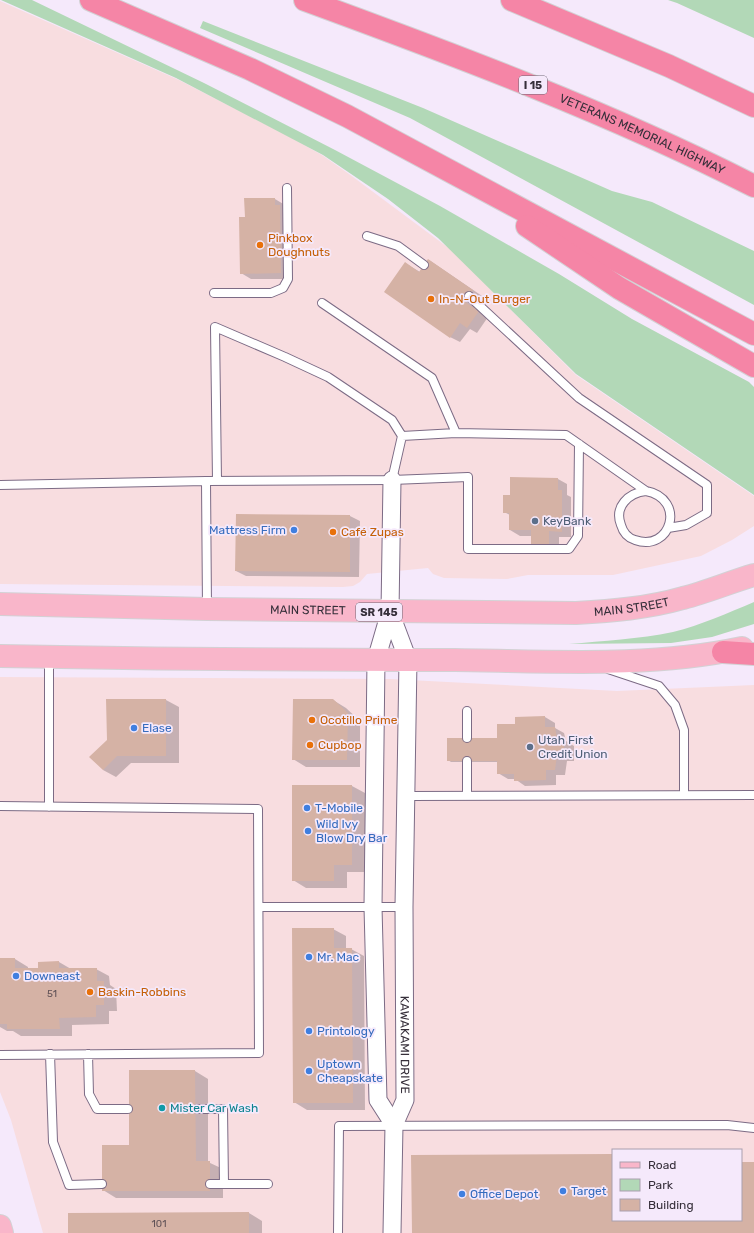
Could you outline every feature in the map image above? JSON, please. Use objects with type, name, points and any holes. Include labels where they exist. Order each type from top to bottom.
[{"type":"highway","points":[[91,0],[250,69],[321,103],[754,334]]},
{"type":"highway","name":"VETERANS MEMORIAL HIGHWAY","points":[[305,0],[481,64],[678,149],[754,186]]},
{"type":"highway","points":[[512,0],[669,66],[754,106]]},
{"type":"highway","points":[[447,170],[509,214],[619,288],[754,366]]},
{"type":"highway","points":[[723,652],[754,654]]},
{"type":"main road","name":"MAIN STREET","points":[[0,604],[390,612],[576,613],[620,610],[683,598],[754,575]]},
{"type":"main road","points":[[0,656],[585,661],[657,660],[723,652],[754,646]]},
{"type":"main road","points":[[0,1226],[2,1233]]},
{"type":"street","points":[[392,480],[390,612],[376,660],[373,908],[378,1100],[394,1125],[392,1233]]},
{"type":"street","name":"KAWAKAMI DRIVE","points":[[390,612],[408,660],[404,908],[405,1100],[394,1125]]},
{"type":"lane","points":[[214,293],[271,293],[283,288],[288,279],[287,188]]},
{"type":"lane","points":[[367,236],[384,243],[398,246],[424,265]]},
{"type":"lane","points":[[469,296],[579,398],[707,485],[707,513],[686,525],[668,528]]},
{"type":"lane","points":[[322,302],[432,378],[456,433]]},
{"type":"lane","points":[[217,481],[214,327],[285,356],[328,377],[392,420],[402,436],[392,480]]},
{"type":"lane","points":[[402,436],[456,433],[566,435],[646,491]]},
{"type":"lane","points":[[0,485],[206,481],[392,480],[468,477],[468,549],[569,549],[578,536],[579,444]]},
{"type":"lane","points":[[206,481],[207,609]]},
{"type":"lane","points":[[646,491],[654,492],[667,503],[671,520],[668,528],[657,540],[640,542],[632,539],[621,527],[619,519],[623,503],[629,496],[646,491]]},
{"type":"lane","points":[[49,657],[49,807]]},
{"type":"lane","points":[[585,661],[659,686],[675,705],[684,730],[684,796]]},
{"type":"lane","points":[[467,711],[467,738]]},
{"type":"lane","points":[[467,761],[467,796]]},
{"type":"lane","points":[[406,796],[754,795]]},
{"type":"lane","points":[[0,806],[258,809],[259,908],[259,1053],[0,1055]]},
{"type":"lane","points":[[259,908],[404,908]]},
{"type":"lane","points":[[50,1054],[53,1142],[69,1185],[102,1184]]},
{"type":"lane","points":[[88,1054],[89,1094],[98,1109],[128,1109]]},
{"type":"lane","points":[[196,1109],[223,1109],[224,1184]]},
{"type":"lane","points":[[338,1233],[339,1126],[727,1125],[754,1128]]},
{"type":"lane","points":[[210,1184],[268,1184]]},
{"type":"shaded area","points":[[0,1],[179,80],[322,155],[450,249],[576,375],[754,496],[754,526],[732,540],[701,556],[613,575],[528,575],[507,579],[444,578],[433,574],[428,568],[367,574],[360,582],[353,586],[343,587],[0,584]]},
{"type":"shaded area","points":[[0,677],[390,679],[617,691],[754,685],[754,1233],[43,1233],[11,1120],[0,1092]]},
{"type":"green space","points":[[1,0],[32,0],[204,83],[440,206],[559,274],[632,319],[749,382],[754,387],[754,495],[576,374],[438,238],[388,199],[323,155],[176,78]]},
{"type":"green space","points":[[668,0],[754,0],[754,38],[677,3]]},
{"type":"green space","points":[[203,21],[423,108],[612,191],[652,202],[754,251],[754,305],[410,118],[200,28]]},
{"type":"green space","points":[[754,602],[754,624],[712,637],[671,643],[569,644],[634,638],[673,632],[704,622]]},
{"type":"building","name":"Pinkbox Doughnuts","points":[[244,198],[275,198],[275,205],[280,205],[281,273],[240,274],[239,217],[245,217]]},
{"type":"building","name":"In-N-Out Burger","points":[[428,259],[473,290],[465,302],[479,311],[467,328],[460,323],[450,338],[384,292],[405,262],[419,272]]},
{"type":"building","name":"KeyBank","points":[[510,477],[558,478],[558,490],[562,490],[562,532],[549,531],[549,549],[531,549],[531,530],[509,530],[509,513],[503,513],[503,495],[510,495]]},
{"type":"building","points":[[236,514],[350,515],[350,572],[235,571]]},
{"type":"building","points":[[106,699],[166,699],[166,756],[117,756],[103,770],[89,757],[107,740]]},
{"type":"building","points":[[293,699],[333,699],[348,713],[347,760],[292,760]]},
{"type":"building","name":"Utah First Credit Union","points":[[545,716],[545,727],[555,727],[557,739],[564,739],[564,755],[557,755],[555,770],[546,770],[546,780],[514,781],[514,774],[497,774],[497,761],[447,761],[447,738],[497,738],[497,724],[515,724],[515,717]]},
{"type":"building","points":[[292,785],[352,785],[352,865],[334,865],[334,881],[292,881]]},
{"type":"building","points":[[292,928],[334,928],[334,948],[352,948],[353,1103],[293,1103]]},
{"type":"building","points":[[0,958],[15,958],[15,968],[38,968],[38,962],[59,961],[59,968],[97,968],[97,981],[104,981],[104,1005],[96,1005],[96,1017],[59,1018],[60,1029],[7,1029],[7,1024],[0,1024]]},
{"type":"building","name":"Mister Car Wash","points":[[129,1070],[195,1070],[196,1161],[210,1161],[210,1191],[102,1191],[102,1145],[129,1145]]},
{"type":"building","points":[[612,1154],[612,1221],[742,1221],[742,1162],[754,1162],[754,1233],[412,1233],[411,1155]]},
{"type":"building","points":[[249,1212],[249,1233],[68,1233],[68,1213]]},
{"type":"place","name":"Pinkbox Doughnuts","points":[[260,245]]},
{"type":"place","name":"In-N-Out Burger","points":[[431,299]]},
{"type":"place","name":"KeyBank","points":[[535,521]]},
{"type":"place","name":"Mattress Firm","points":[[294,530]]},
{"type":"place","name":"Café Zupas","points":[[333,532]]},
{"type":"place","name":"Ocotillo Prime","points":[[312,720]]},
{"type":"place","name":"Elase","points":[[134,728]]},
{"type":"place","name":"Cupbop","points":[[310,745]]},
{"type":"place","name":"Utah First Credit Union","points":[[530,747]]},
{"type":"place","name":"T-Mobile","points":[[307,808]]},
{"type":"place","name":"Wild Ivy Blow Dry Bar","points":[[308,831]]},
{"type":"place","name":"Mr. Mac","points":[[309,957]]},
{"type":"place","name":"Downeast","points":[[16,976]]},
{"type":"place","name":"Baskin-Robbins","points":[[90,992]]},
{"type":"place","name":"Printology","points":[[309,1031]]},
{"type":"place","name":"Uptown Cheapskate","points":[[309,1071]]},
{"type":"place","name":"Mister Car Wash","points":[[162,1108]]},
{"type":"place","name":"Target","points":[[563,1191]]},
{"type":"place","name":"Office Depot","points":[[462,1194]]}]
